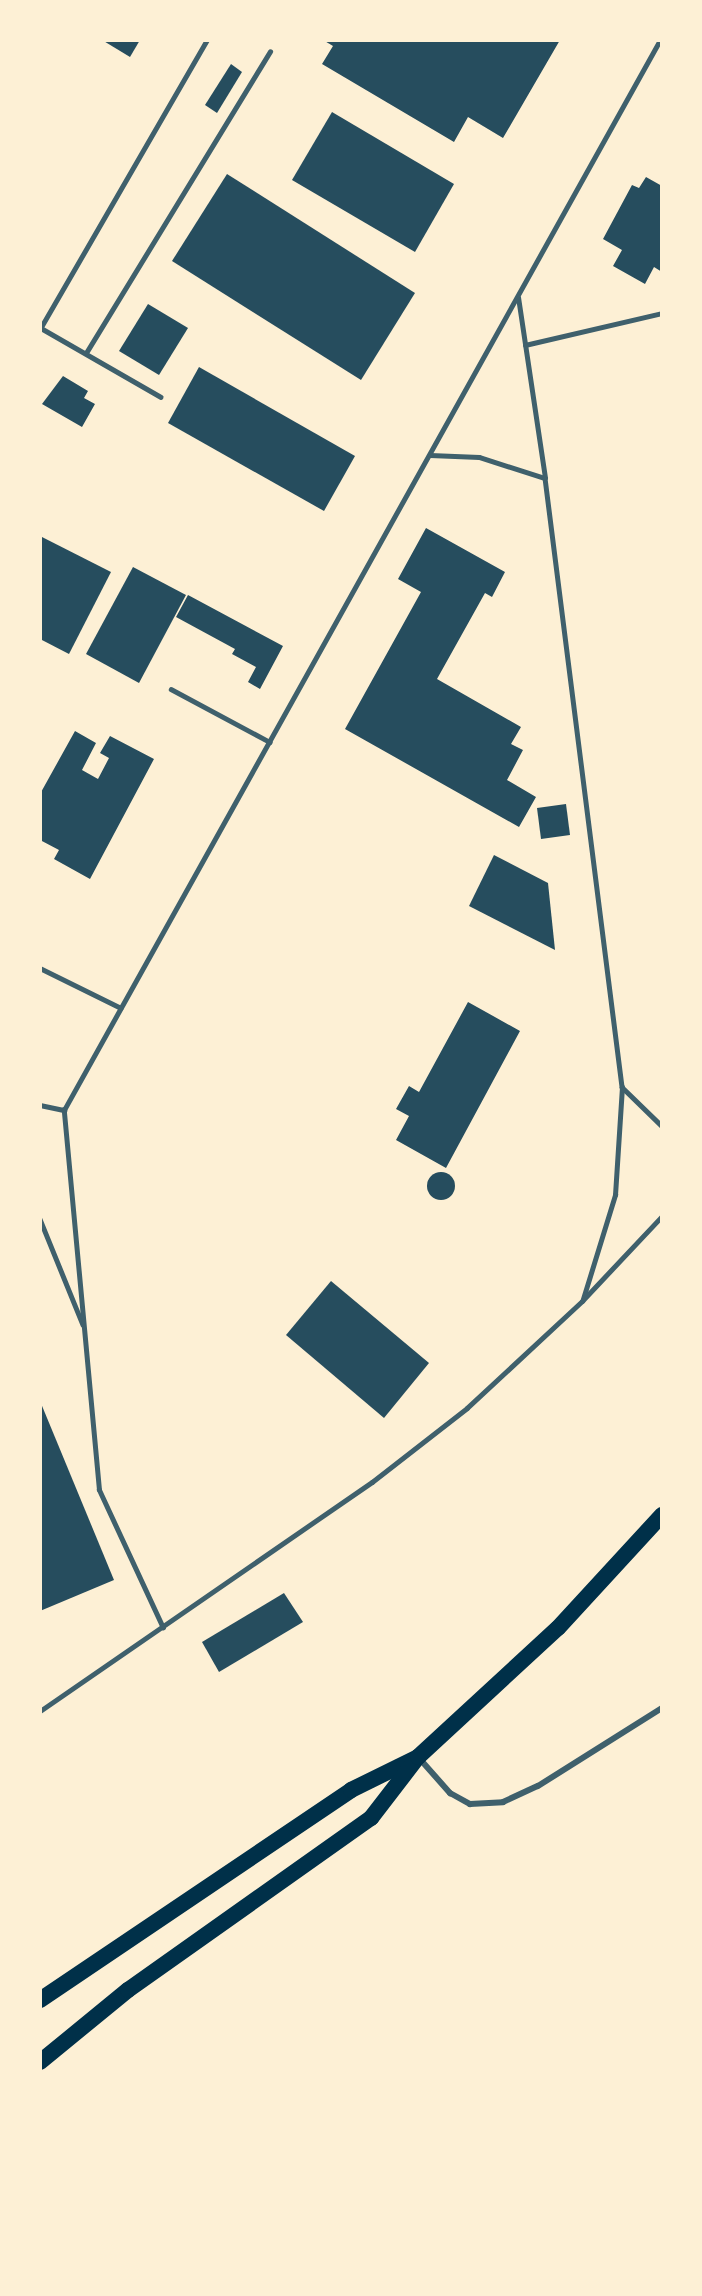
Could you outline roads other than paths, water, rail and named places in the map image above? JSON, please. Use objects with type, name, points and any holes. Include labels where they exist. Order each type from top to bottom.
[{"type":"highway","points":[[40,2062],[128,1990],[351,1835],[389,1800],[418,1757],[558,1628],[662,1515]]},
{"type":"highway","points":[[40,2000],[351,1790],[418,1757]]},
{"type":"street","points":[[418,1757],[450,1793],[470,1804],[503,1802],[538,1786],[662,1708]]},
{"type":"lane","points":[[161,397],[41,328],[207,40]]},
{"type":"lane","points":[[163,1628],[99,1490],[64,1110],[660,40]]},
{"type":"lane","points":[[86,353],[270,52]]},
{"type":"lane","points":[[518,297],[545,478],[622,1087],[615,1195],[582,1301]]},
{"type":"lane","points":[[525,345],[662,313]]},
{"type":"lane","points":[[430,455],[479,457],[545,478]]},
{"type":"lane","points":[[171,689],[270,742]]},
{"type":"lane","points":[[40,968],[121,1008]]},
{"type":"lane","points":[[622,1087],[662,1126]]},
{"type":"lane","points":[[40,1105],[64,1110]]},
{"type":"lane","points":[[40,1711],[163,1628],[415,1448],[582,1301],[662,1216]]},
{"type":"lane","points":[[40,1219],[85,1330]]}]
